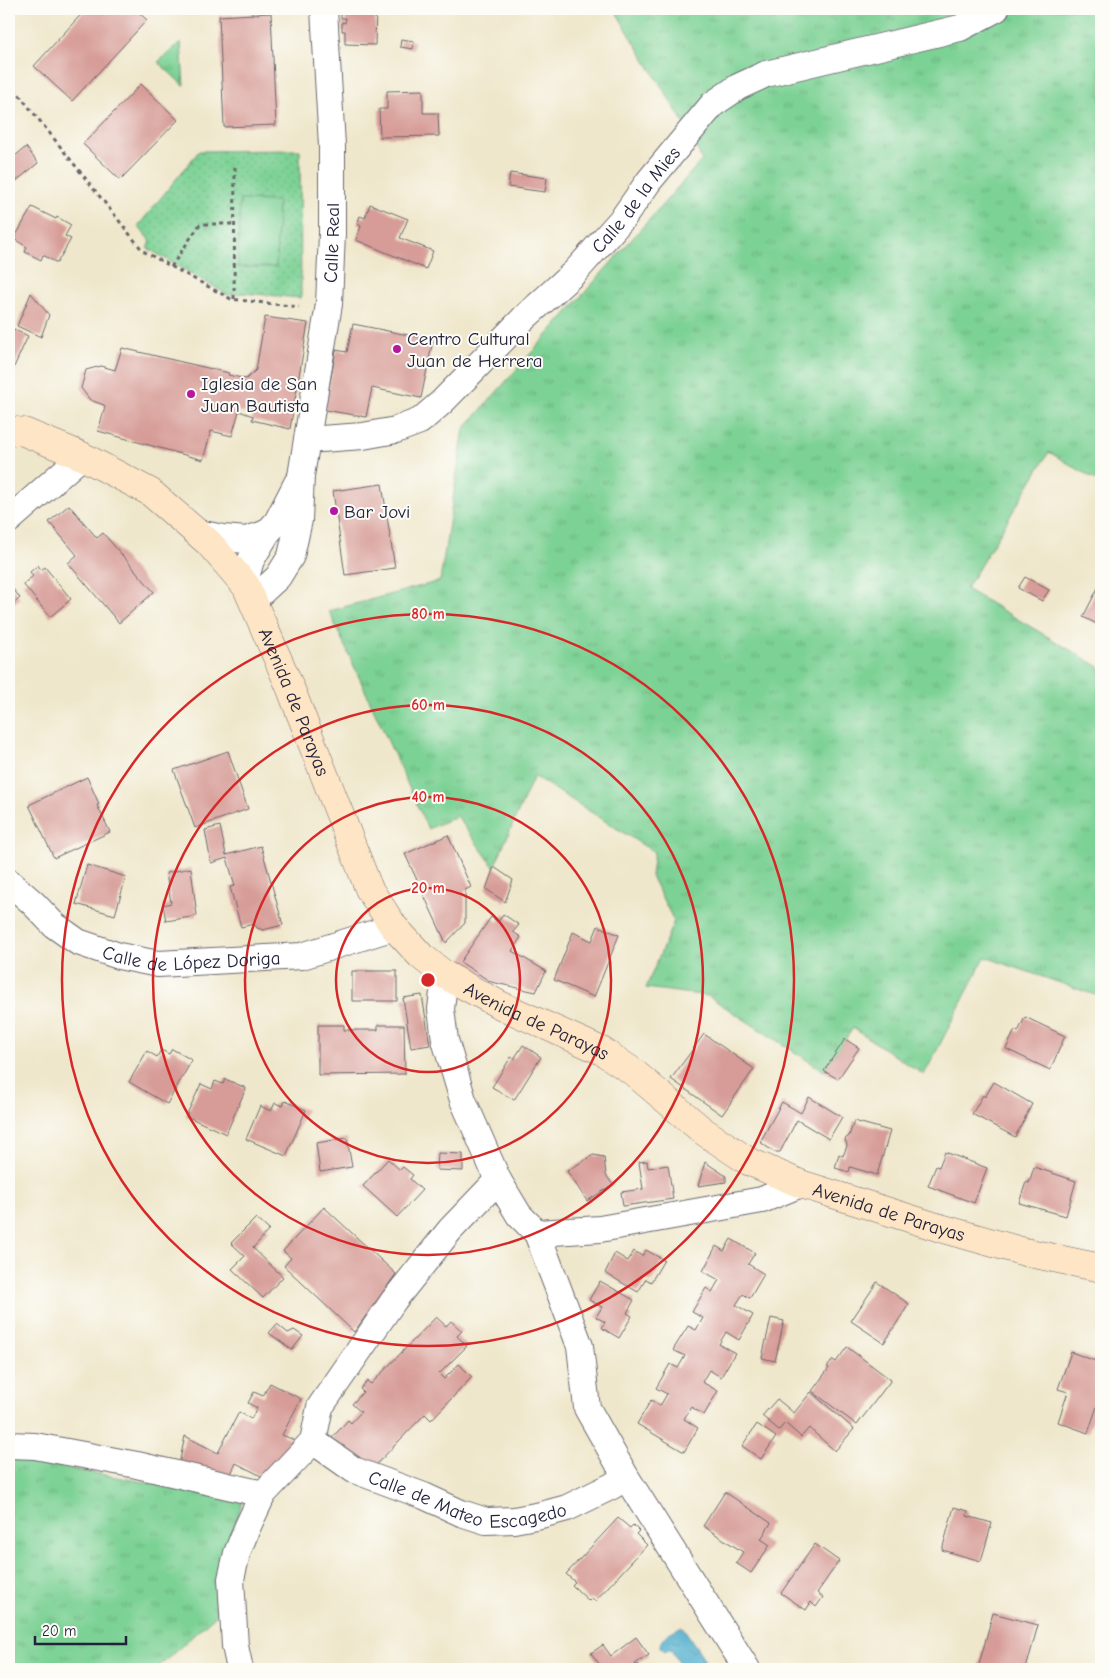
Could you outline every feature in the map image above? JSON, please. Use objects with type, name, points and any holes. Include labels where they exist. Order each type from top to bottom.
[{"type":"street","name":"Calle Real","points":[[300,476],[277,522],[267,533],[251,560],[247,574],[250,593],[278,577],[291,556],[300,520],[300,476],[329,304],[332,233],[332,146],[324,9]]},
{"type":"street","name":"Calle de la Mies","points":[[307,440],[363,436],[396,430],[420,421],[442,402],[523,318],[575,272],[624,218],[649,181],[713,104],[738,87],[766,74],[960,28],[996,9]]},
{"type":"street","name":"Avenida de Parayas","points":[[9,430],[24,432],[82,456],[150,492],[209,543],[250,593],[290,687],[369,889],[394,927],[421,956],[445,975],[500,1004],[602,1051],[638,1077],[703,1131],[748,1162],[801,1184],[936,1227],[1025,1252],[1101,1268]]},
{"type":"street","points":[[9,520],[82,456]]},
{"type":"street","points":[[198,533],[246,540],[267,533]]},
{"type":"street","name":"Calle de López Doriga","points":[[9,882],[54,925],[78,942],[118,956],[158,964],[302,956],[394,927]]},
{"type":"street","points":[[445,975],[441,1008],[446,1040],[463,1100],[498,1180],[519,1215],[537,1233],[580,1346],[587,1408],[626,1477],[747,1669]]},
{"type":"street","points":[[240,1669],[235,1646],[231,1579],[237,1553],[263,1494],[313,1440],[320,1407],[394,1300],[450,1230],[498,1180]]},
{"type":"street","points":[[537,1233],[600,1229],[762,1200],[801,1184]]},
{"type":"street","name":"Calle de Mateo Escagedo","points":[[313,1440],[354,1470],[424,1496],[461,1513],[486,1521],[514,1520],[541,1516],[567,1508],[626,1477]]},
{"type":"street","points":[[9,1445],[35,1446],[136,1465],[263,1494]]},
{"type":"path","points":[[9,82],[142,252],[231,299],[303,307],[329,304]]},
{"type":"path","points":[[234,299],[235,164]]},
{"type":"path","points":[[171,267],[200,224],[235,224]]},
{"type":"green space","points":[[614,9],[1101,9],[1101,483],[1049,452],[966,589],[1101,668],[1101,997],[985,957],[924,1075],[853,1028],[824,1071],[708,996],[646,988],[674,921],[651,876],[654,852],[534,776],[494,867],[457,816],[428,829],[329,611],[440,581],[464,429],[702,160],[690,133]]},
{"type":"green space","points":[[181,42],[184,86],[158,62]]},
{"type":"green space","points":[[300,150],[301,298],[243,293],[228,295],[147,248],[151,242],[138,226],[199,151]]},
{"type":"green space","points":[[240,200],[278,201],[276,267],[238,267]]},
{"type":"green space","points":[[9,1459],[243,1500],[223,1560],[217,1614],[156,1669],[9,1669]]},
{"type":"water","points":[[682,1626],[705,1660],[691,1669],[683,1669],[671,1650],[665,1651],[660,1647],[665,1637]]},
{"type":"building","points":[[86,9],[135,9],[147,20],[72,101],[34,66]]},
{"type":"building","points":[[341,9],[376,9],[375,45],[345,44],[345,31],[342,31],[342,22],[345,23],[346,18],[341,18]]},
{"type":"building","points":[[271,13],[276,125],[224,127],[219,16]]},
{"type":"building","points":[[401,39],[414,41],[413,49],[400,47]]},
{"type":"building","points":[[141,84],[178,120],[120,180],[83,144]]},
{"type":"building","points":[[423,90],[423,113],[438,113],[439,136],[380,137],[379,109],[387,109],[387,91]]},
{"type":"building","points":[[26,147],[38,163],[9,187],[9,161]]},
{"type":"building","points":[[510,173],[547,178],[545,192],[508,187]]},
{"type":"building","points":[[370,204],[408,219],[400,238],[433,251],[426,269],[356,240],[361,226],[357,224],[360,216],[365,218]]},
{"type":"building","points":[[32,207],[71,225],[65,236],[71,239],[57,263],[43,255],[41,260],[25,252],[27,247],[14,239]]},
{"type":"building","points":[[31,293],[49,315],[41,337],[17,326]]},
{"type":"building","name":"Iglesia de San Juan Bautista","points":[[265,317],[308,323],[290,429],[252,420],[253,416],[239,411],[232,436],[211,431],[203,460],[98,431],[105,407],[90,400],[81,388],[86,370],[101,366],[115,370],[122,348],[229,373],[228,375],[246,379],[256,370]]},
{"type":"building","points":[[353,324],[433,340],[421,398],[372,388],[366,417],[325,410],[336,350],[347,352]]},
{"type":"building","points":[[9,327],[28,336],[9,378]]},
{"type":"building","points":[[382,484],[395,568],[345,575],[333,491]]},
{"type":"building","points":[[69,505],[97,538],[103,533],[154,592],[119,623],[68,563],[77,555],[49,522]]},
{"type":"building","points":[[38,565],[41,570],[45,567],[71,599],[50,617],[23,584],[33,576],[30,572]]},
{"type":"building","points":[[1025,577],[1049,590],[1042,601],[1018,588]]},
{"type":"building","points":[[1101,582],[1101,626],[1083,617]]},
{"type":"building","points":[[9,584],[20,598],[9,608]]},
{"type":"building","points":[[228,751],[248,809],[195,828],[174,770]]},
{"type":"building","points":[[87,777],[99,804],[97,805],[110,832],[54,858],[29,805]]},
{"type":"building","points":[[220,826],[226,855],[261,846],[283,925],[263,930],[257,928],[254,924],[241,927],[230,887],[235,886],[227,858],[211,863],[205,830]]},
{"type":"building","points":[[448,835],[471,887],[465,890],[465,923],[446,943],[405,854]]},
{"type":"building","points":[[87,865],[126,877],[115,915],[76,904]]},
{"type":"building","points":[[494,867],[513,880],[505,902],[486,889]]},
{"type":"building","points":[[191,868],[197,916],[166,921],[163,905],[171,903],[166,873]]},
{"type":"building","points":[[503,914],[519,925],[513,932],[521,937],[512,951],[546,971],[536,992],[491,982],[460,962],[491,917],[498,922]]},
{"type":"building","points":[[598,926],[619,935],[594,997],[554,980],[573,932],[592,941]]},
{"type":"building","points":[[352,971],[397,971],[397,1001],[352,1001]]},
{"type":"building","points":[[422,995],[430,1045],[411,1048],[403,998]]},
{"type":"building","points":[[1025,1017],[1065,1036],[1050,1070],[1006,1049],[1015,1030],[1018,1032]]},
{"type":"building","points":[[318,1025],[344,1025],[344,1030],[378,1030],[378,1025],[404,1025],[405,1074],[318,1075]]},
{"type":"building","points":[[704,1034],[754,1069],[722,1115],[671,1079]]},
{"type":"building","points":[[845,1039],[859,1048],[838,1079],[824,1071]]},
{"type":"building","points":[[523,1045],[541,1057],[514,1100],[492,1087],[511,1057],[514,1059]]},
{"type":"building","points":[[172,1049],[192,1060],[167,1104],[129,1082],[147,1051],[157,1057],[161,1050],[169,1054]]},
{"type":"building","points":[[225,1079],[246,1088],[226,1134],[186,1116],[201,1084],[212,1089],[215,1081],[223,1084]]},
{"type":"building","points":[[994,1082],[1032,1104],[1015,1137],[972,1114],[983,1095],[985,1097]]},
{"type":"building","points":[[809,1097],[842,1117],[829,1139],[797,1120],[780,1152],[774,1152],[760,1142],[782,1102],[801,1113]]},
{"type":"building","points":[[285,1101],[306,1110],[286,1156],[246,1139],[260,1106],[271,1111],[275,1103],[283,1106]]},
{"type":"building","points":[[854,1121],[890,1131],[877,1175],[850,1167],[849,1172],[835,1168],[839,1154],[843,1156],[847,1146],[845,1139],[849,1136]]},
{"type":"building","points":[[347,1138],[352,1167],[320,1172],[316,1143]]},
{"type":"building","points":[[945,1152],[987,1168],[974,1203],[928,1186],[936,1166],[939,1167]]},
{"type":"building","points":[[438,1153],[463,1154],[463,1171],[437,1170]]},
{"type":"building","points":[[593,1155],[604,1157],[606,1175],[613,1185],[587,1201],[567,1171]]},
{"type":"building","points":[[388,1159],[400,1170],[403,1167],[413,1175],[410,1179],[422,1190],[397,1217],[363,1186]]},
{"type":"building","points":[[647,1161],[648,1168],[668,1165],[673,1199],[623,1206],[621,1192],[643,1189],[639,1162]]},
{"type":"building","points":[[705,1162],[726,1176],[726,1182],[698,1186]]},
{"type":"building","points":[[1034,1167],[1076,1181],[1066,1216],[1019,1203],[1026,1182],[1029,1183]]},
{"type":"building","points":[[324,1207],[396,1274],[354,1332],[284,1266],[291,1258],[283,1251]]},
{"type":"building","points":[[256,1218],[269,1230],[253,1248],[283,1277],[263,1298],[232,1269],[245,1256],[231,1243]]},
{"type":"building","points":[[731,1239],[755,1253],[748,1264],[764,1274],[750,1298],[743,1294],[736,1305],[753,1315],[739,1340],[726,1332],[719,1344],[735,1353],[721,1377],[709,1370],[702,1382],[718,1391],[704,1415],[691,1407],[684,1419],[698,1428],[684,1452],[637,1424],[651,1400],[660,1406],[667,1394],[656,1388],[670,1364],[678,1368],[685,1356],[673,1350],[688,1326],[696,1330],[703,1318],[692,1312],[706,1288],[712,1292],[719,1280],[703,1271],[716,1246],[724,1251]]},
{"type":"building","points":[[646,1250],[664,1260],[651,1282],[646,1279],[638,1292],[605,1273],[615,1253],[628,1261],[634,1251],[642,1256]]},
{"type":"building","points":[[600,1281],[634,1300],[627,1313],[632,1316],[619,1338],[602,1328],[605,1322],[596,1317],[602,1307],[589,1300]]},
{"type":"building","points":[[877,1282],[909,1304],[884,1343],[851,1321]]},
{"type":"building","points":[[436,1317],[446,1326],[451,1321],[462,1331],[457,1336],[467,1346],[439,1374],[444,1379],[459,1364],[472,1377],[431,1420],[425,1414],[371,1470],[355,1454],[351,1458],[331,1439],[348,1420],[351,1423],[361,1412],[352,1404],[363,1392],[360,1389],[367,1381],[371,1384]]},
{"type":"building","points":[[771,1318],[784,1321],[775,1361],[762,1358]]},
{"type":"building","points":[[277,1324],[288,1333],[294,1330],[303,1336],[292,1350],[269,1333]]},
{"type":"building","points":[[847,1347],[891,1380],[857,1425],[812,1391],[829,1368],[827,1367],[833,1360],[836,1362]]},
{"type":"building","points":[[1071,1352],[1101,1363],[1101,1395],[1088,1433],[1058,1422],[1068,1392],[1058,1389]]},
{"type":"building","points":[[270,1383],[301,1399],[282,1435],[294,1440],[283,1461],[267,1479],[236,1463],[228,1480],[178,1469],[185,1436],[218,1453],[239,1412],[251,1419],[257,1408],[248,1403],[254,1392],[263,1396]]},
{"type":"building","points":[[811,1392],[854,1429],[835,1451],[809,1428],[801,1437],[785,1423],[779,1430],[762,1416],[777,1399],[794,1413]]},
{"type":"building","points":[[757,1424],[776,1437],[761,1459],[742,1446]]},
{"type":"building","points":[[725,1492],[771,1523],[761,1539],[770,1545],[751,1573],[736,1563],[743,1552],[703,1526]]},
{"type":"building","points":[[954,1507],[968,1511],[967,1516],[992,1523],[981,1561],[942,1550]]},
{"type":"building","points":[[618,1518],[630,1528],[633,1525],[639,1531],[636,1534],[647,1545],[595,1601],[592,1598],[589,1601],[572,1585],[575,1582],[566,1574]]},
{"type":"building","points":[[815,1544],[839,1561],[817,1593],[823,1597],[816,1607],[811,1602],[806,1610],[781,1593]]},
{"type":"building","points":[[993,1613],[1038,1625],[1026,1669],[978,1668]]},
{"type":"building","points":[[636,1637],[649,1655],[635,1664],[636,1666],[638,1664],[643,1669],[603,1669],[591,1653],[603,1645],[611,1656]]},
{"type":"place","name":"Centro Cultural Juan de Herrera","points":[[397,349]]},
{"type":"place","name":"Iglesia de San Juan Bautista","points":[[191,394]]},
{"type":"place","name":"Bar Jovi","points":[[334,511]]}]
